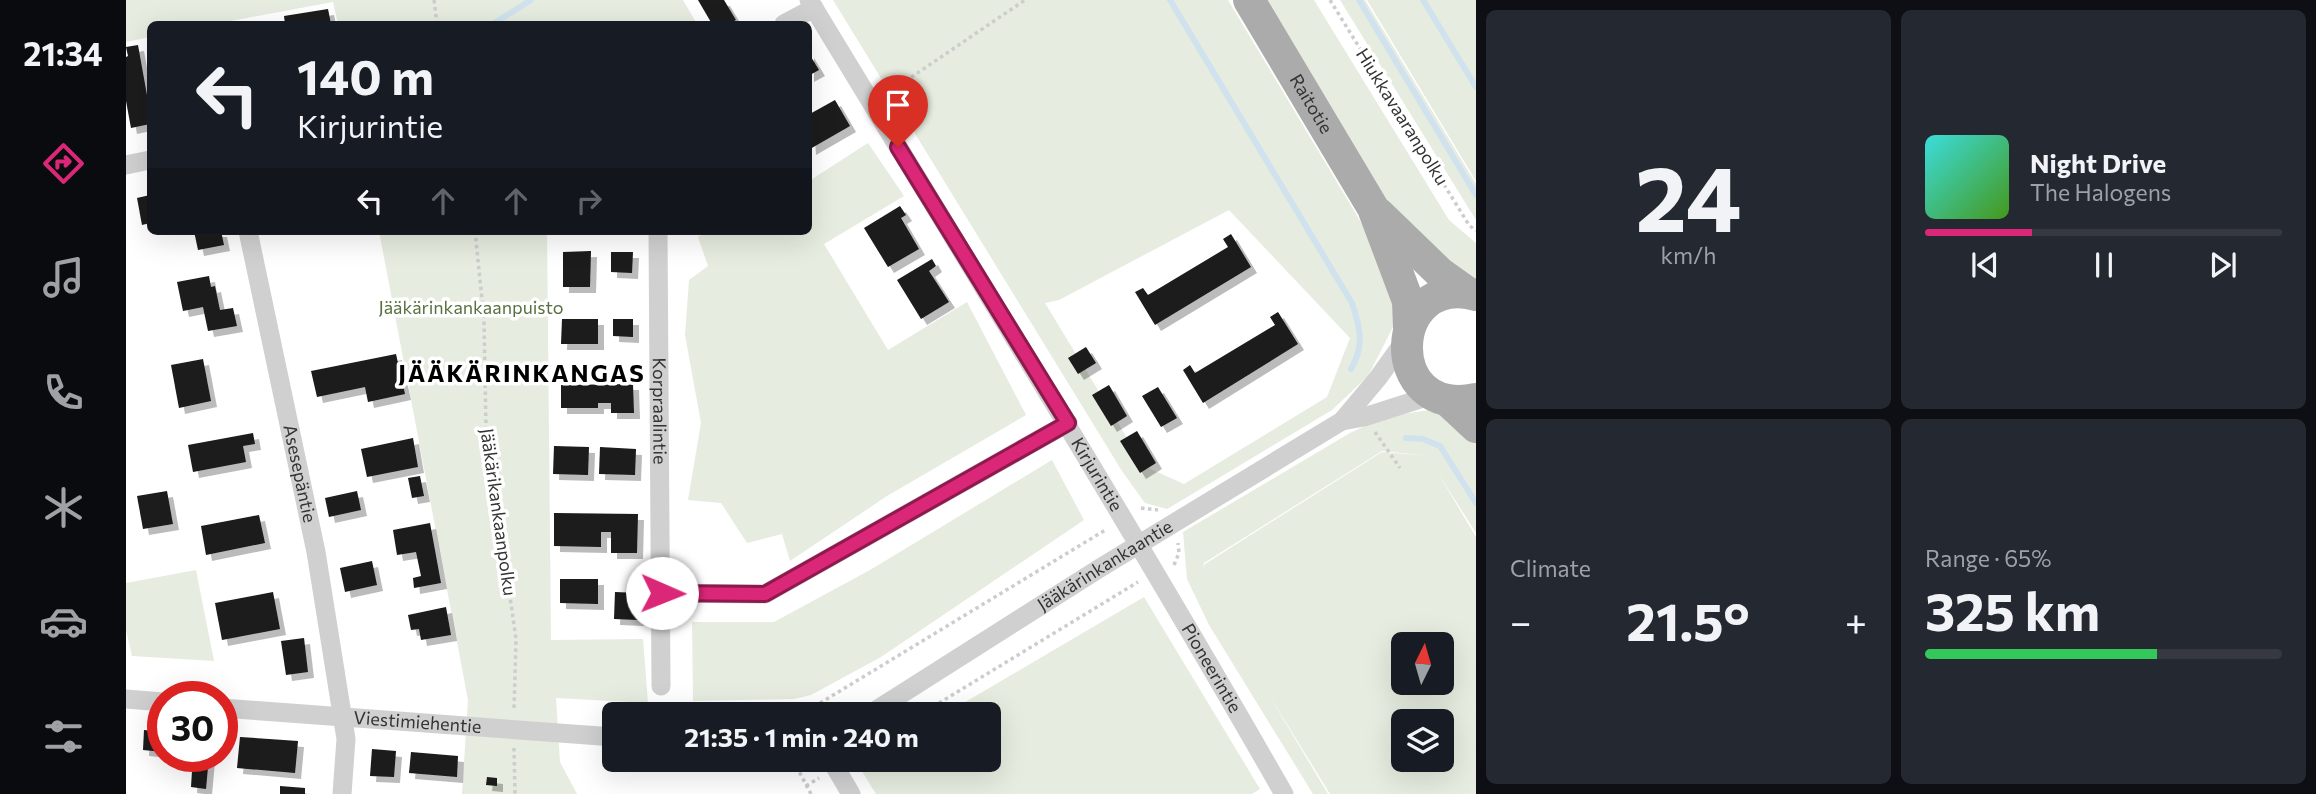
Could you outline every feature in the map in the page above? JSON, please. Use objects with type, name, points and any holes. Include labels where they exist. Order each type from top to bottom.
[{"type":"main road","name":"Raitotie","points":[[1249,0],[1373,208],[1408,301],[1408,364],[1413,375],[1422,386],[1452,398],[1476,426]]},
{"type":"main road","name":"Raitotie","points":[[1373,208],[1440,273],[1472,294]]},
{"type":"main road","name":"Raitotie","points":[[1407,333],[1415,316],[1433,300],[1444,295],[1472,294]]},
{"type":"street","name":"Kirjurintie","points":[[788,21],[811,4],[1140,544]]},
{"type":"street","points":[[126,165],[147,161]]},
{"type":"street","name":"Asesepäntie","points":[[249,235],[316,552],[346,740],[342,794]]},
{"type":"street","name":"Korpraalintie","points":[[658,235],[662,686]]},
{"type":"street","name":"Jääkärinkankaantie","points":[[889,702],[1342,421],[1378,378],[1407,333]]},
{"type":"street","name":"Jääkärinkankaantie","points":[[1342,421],[1452,398]]},
{"type":"street","points":[[662,593],[765,594],[1068,423]]},
{"type":"street","name":"Pioneerintie","points":[[1140,544],[1284,794]]},
{"type":"street","points":[[126,699],[147,701]]},
{"type":"street","name":"Viestimiehentie","points":[[238,709],[602,736]]},
{"type":"street","points":[[838,772],[850,794]]},
{"type":"path","points":[[434,0],[437,21]]},
{"type":"path","points":[[886,94],[1025,0]]},
{"type":"path","name":"Hiukkavaaranpolku","points":[[1330,0],[1462,214],[1476,232]]},
{"type":"path","name":"Jääkärikankaanpolku","points":[[475,235],[484,319],[486,428],[516,639],[513,730],[515,794]]},
{"type":"path","points":[[1364,417],[1400,468]]},
{"type":"path","points":[[822,702],[1141,508]]},
{"type":"path","points":[[941,702],[1174,562]]},
{"type":"path","points":[[799,772],[811,794]]},
{"type":"green space","points":[[126,0],[683,0],[695,21],[337,21],[333,2],[231,21],[147,21],[147,38],[126,42]]},
{"type":"green space","points":[[833,0],[1228,0],[1374,244],[1391,284],[1395,323],[1368,376],[1332,410],[1167,509],[1145,503],[1122,471]],"holes":[[[1229,210],[1350,338],[1327,397],[1184,484],[1144,466],[1045,303],[1059,300]]]},
{"type":"green space","points":[[1263,0],[1314,0],[1449,220],[1476,243],[1476,285],[1387,203]]},
{"type":"green space","points":[[1340,0],[1365,0],[1476,184],[1476,220]]},
{"type":"green space","points":[[1367,0],[1476,0],[1476,181]]},
{"type":"green space","points":[[868,143],[904,196],[824,244],[888,350],[967,302],[1026,415],[887,496],[790,561],[782,534],[747,543],[721,503],[688,500],[701,423],[685,335],[689,280],[708,266],[698,237],[812,235],[812,179]]},
{"type":"green space","name":"Jääkärinkankaanpuisto","points":[[380,235],[547,235],[551,640],[643,639],[648,702],[556,698],[560,762],[577,794],[462,794],[468,700]]},
{"type":"green space","points":[[1429,410],[1448,417],[1476,438],[1476,533],[1438,473],[1476,537],[1476,794],[1330,794],[1263,685],[1328,794],[1313,794],[1209,625],[1187,579],[1183,532],[1350,433],[1384,417]],"holes":[[[1382,451],[1429,456],[1382,452],[1203,567],[1204,563]]]},
{"type":"green space","points":[[1052,460],[1084,520],[881,657],[811,695],[794,699],[693,701],[692,622],[774,622],[870,570]]},
{"type":"green space","points":[[196,570],[214,661],[132,656],[126,630],[126,583]]},
{"type":"green space","points":[[1144,597],[1260,789],[1252,794],[876,794],[862,772],[1001,772],[1001,702],[965,702]]},
{"type":"building","points":[[698,0],[724,0],[736,20],[734,21],[710,21]]},
{"type":"building","points":[[328,9],[330,21],[285,21],[284,16]]},
{"type":"building","points":[[138,45],[147,95],[147,125],[131,128],[126,101],[126,47]]},
{"type":"building","points":[[812,59],[819,70],[812,74]]},
{"type":"building","points":[[835,100],[850,126],[812,148],[812,113]]},
{"type":"building","points":[[147,196],[147,224],[142,225],[137,198]]},
{"type":"building","points":[[900,206],[906,215],[901,218],[919,249],[888,267],[864,228]]},
{"type":"building","points":[[1231,234],[1251,267],[1155,325],[1135,292],[1143,288],[1148,295],[1228,247],[1223,239]]},
{"type":"building","points":[[195,235],[222,235],[224,245],[198,250]]},
{"type":"building","points":[[591,251],[590,287],[563,287],[563,252]]},
{"type":"building","points":[[611,252],[633,252],[632,273],[611,272]]},
{"type":"building","points":[[932,259],[936,266],[929,271],[949,302],[921,319],[897,280]]},
{"type":"building","points":[[209,276],[211,287],[215,286],[220,310],[233,308],[237,326],[208,331],[203,307],[183,311],[177,282]]},
{"type":"building","points":[[1278,312],[1298,344],[1203,403],[1183,370],[1190,365],[1195,373],[1275,325],[1270,317]]},
{"type":"building","points":[[562,319],[598,319],[598,344],[561,344]]},
{"type":"building","points":[[613,319],[633,319],[633,337],[613,336]]},
{"type":"building","points":[[1086,347],[1096,363],[1078,374],[1068,358]]},
{"type":"building","points":[[396,354],[405,394],[368,402],[365,387],[317,397],[311,371]]},
{"type":"building","points":[[203,359],[211,401],[179,408],[171,365]]},
{"type":"building","points":[[633,384],[634,413],[611,413],[611,403],[598,403],[598,408],[561,408],[561,385]]},
{"type":"building","points":[[1109,385],[1127,416],[1111,426],[1092,395]]},
{"type":"building","points":[[1158,387],[1177,418],[1161,427],[1142,396]]},
{"type":"building","points":[[1137,431],[1156,463],[1140,473],[1120,441]]},
{"type":"building","points":[[253,433],[255,444],[243,446],[246,462],[193,472],[188,445]]},
{"type":"building","points":[[413,438],[418,467],[367,477],[361,449]]},
{"type":"building","points":[[554,446],[589,447],[588,475],[553,474]]},
{"type":"building","points":[[600,447],[636,449],[635,475],[599,474]]},
{"type":"building","points":[[420,476],[424,496],[412,498],[408,478]]},
{"type":"building","points":[[167,491],[173,524],[143,529],[137,496]]},
{"type":"building","points":[[357,491],[361,510],[329,517],[325,498]]},
{"type":"building","points":[[554,513],[638,514],[637,553],[611,553],[611,532],[601,532],[601,547],[554,546]]},
{"type":"building","points":[[259,515],[265,543],[206,555],[201,526]]},
{"type":"building","points":[[430,523],[441,583],[414,588],[413,578],[421,576],[416,552],[397,555],[393,530]]},
{"type":"building","points":[[372,561],[377,585],[345,592],[340,568]]},
{"type":"building","points":[[560,579],[598,579],[598,604],[560,603]]},
{"type":"building","points":[[273,592],[280,629],[222,640],[215,603]]},
{"type":"building","points":[[615,592],[639,593],[638,620],[614,619]]},
{"type":"building","points":[[446,607],[451,635],[421,640],[419,629],[411,630],[408,615]]},
{"type":"building","points":[[304,638],[308,672],[286,675],[281,641]]},
{"type":"building","points":[[144,730],[147,730],[147,750],[143,750]]},
{"type":"building","points":[[240,737],[298,741],[295,773],[238,768]]},
{"type":"building","points":[[372,749],[396,751],[394,777],[370,776]]},
{"type":"building","points":[[411,752],[458,756],[457,777],[409,773]]},
{"type":"building","points":[[192,772],[208,772],[206,789],[191,787]]},
{"type":"building","points":[[487,777],[497,778],[497,786],[486,785]]},
{"type":"building","points":[[280,786],[305,788],[305,794],[280,794]]},
{"type":"waterway","points":[[498,21],[531,0]]},
{"type":"waterway","points":[[1170,0],[1352,303],[1360,344],[1351,369]]},
{"type":"waterway","points":[[1359,0],[1476,195]]},
{"type":"waterway","points":[[1423,0],[1476,87]]},
{"type":"waterway","points":[[1406,438],[1423,439],[1440,446],[1476,503]]},
{"type":"district","name":"JÄÄKÄRINKANGAS","points":[[522,374]]},
{"type":"route","points":[[662,593],[765,594],[1068,423],[898,147]]}]
